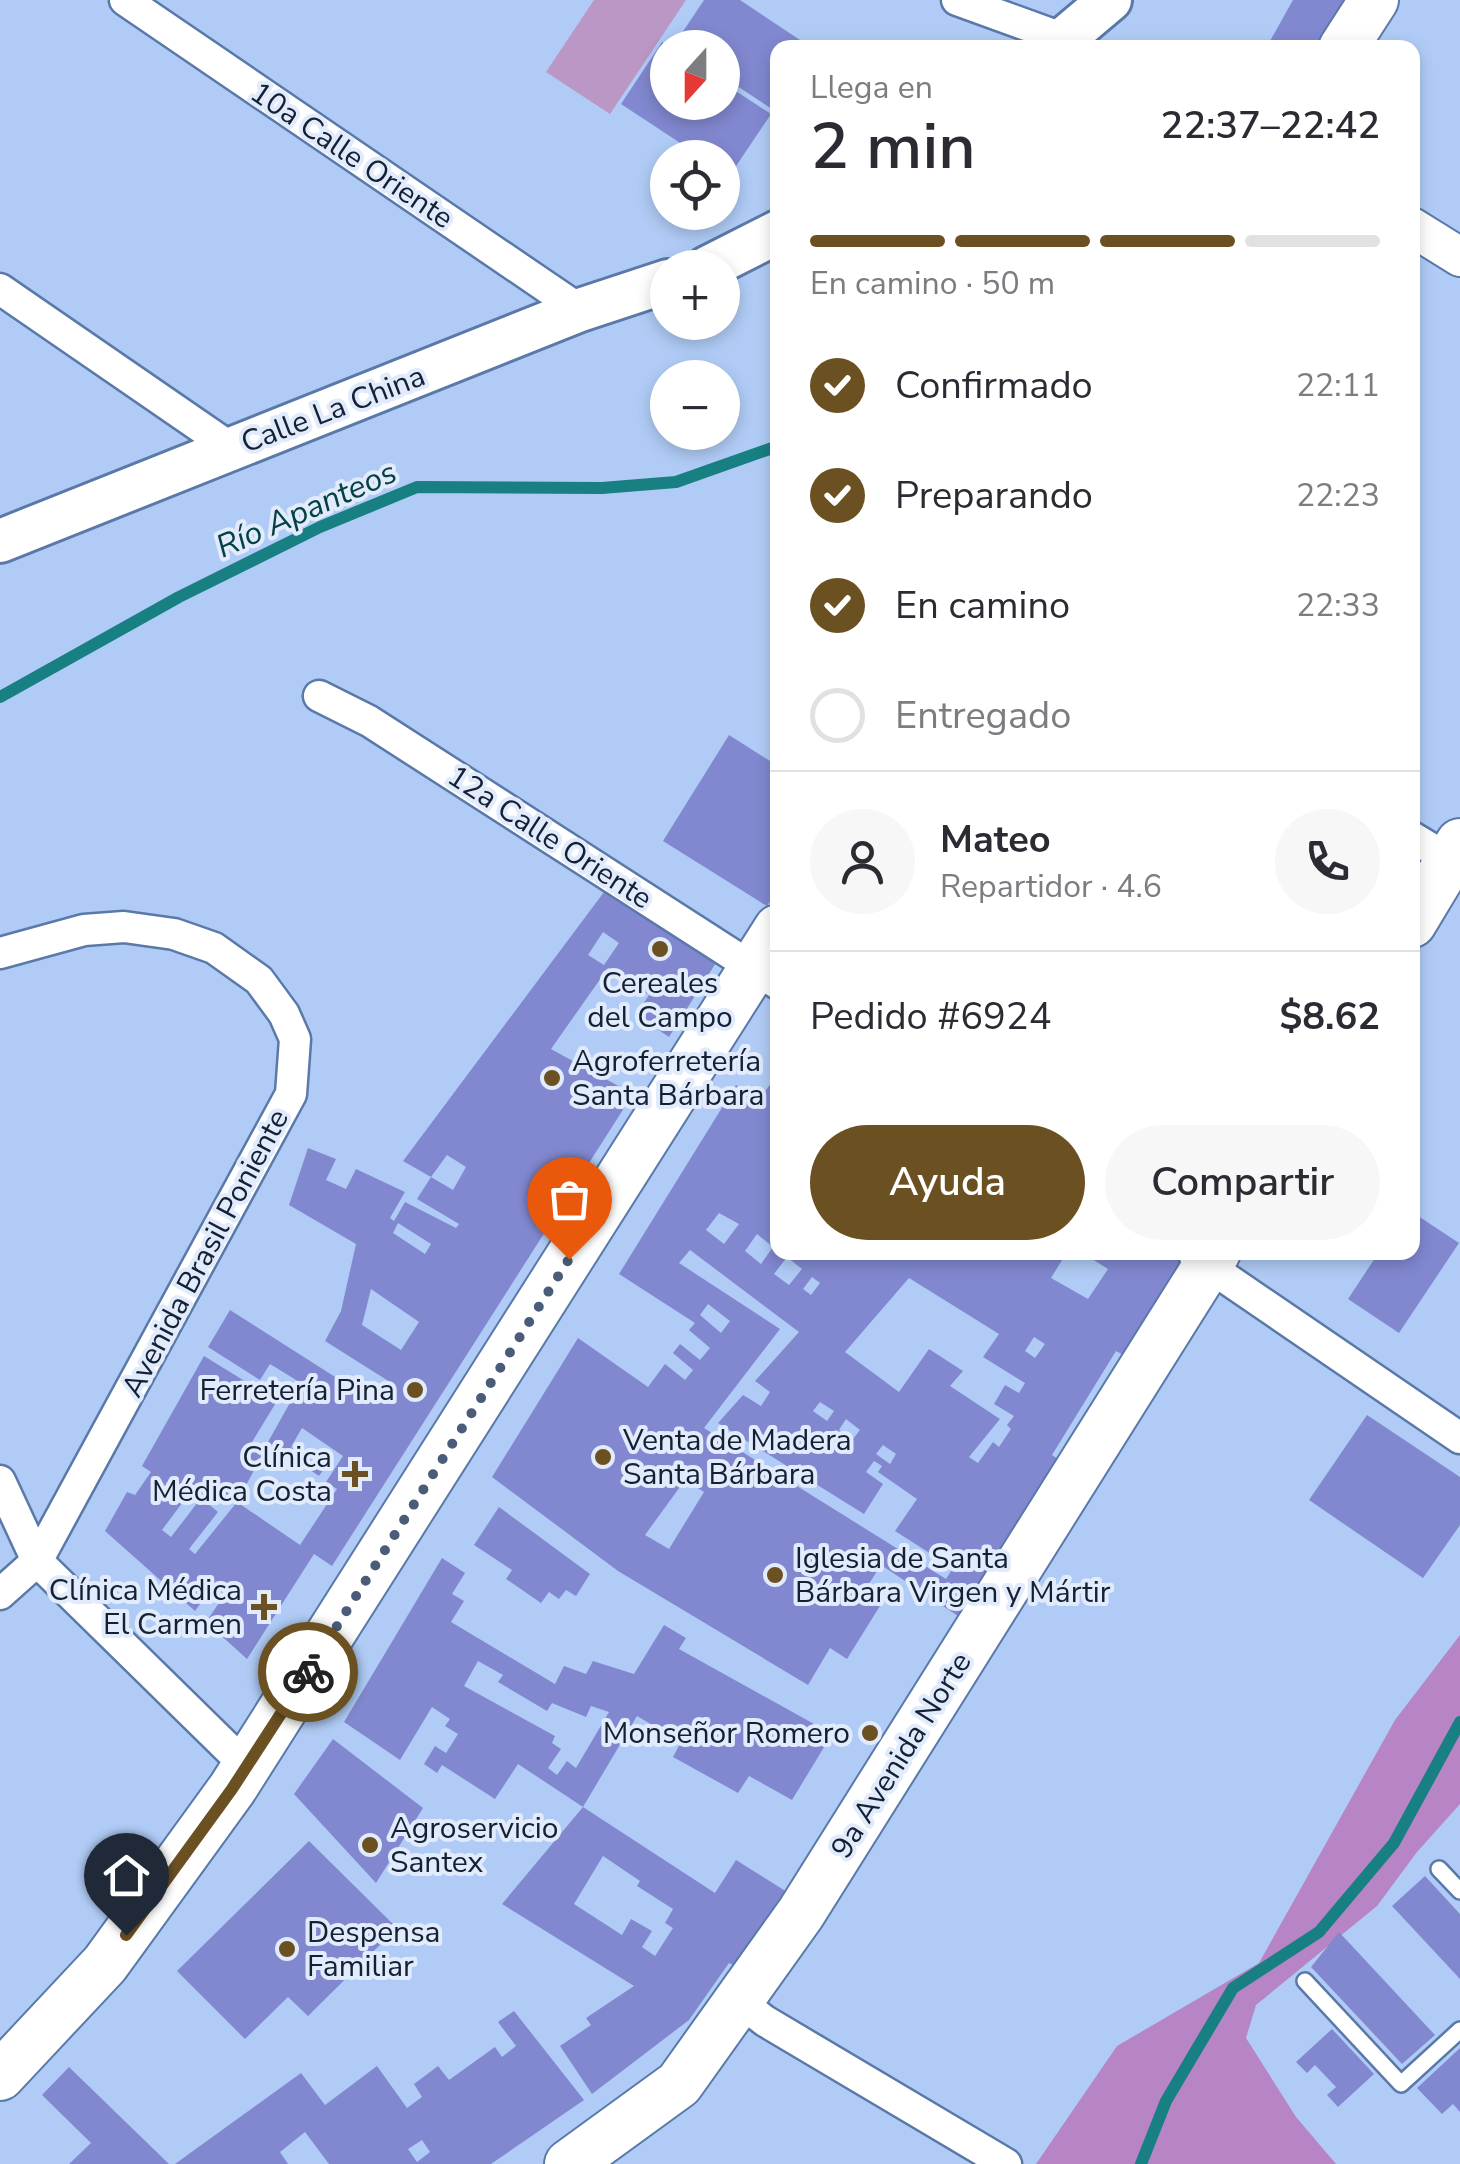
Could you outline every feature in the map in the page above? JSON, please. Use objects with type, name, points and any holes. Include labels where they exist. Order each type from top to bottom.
[{"type":"main road","points":[[1074,40],[1110,0]]},
{"type":"main road","points":[[1348,40],[1374,0]]},
{"type":"main road","points":[[740,251],[770,236]]},
{"type":"main road","name":"Calle La China","points":[[0,541],[580,310],[650,287]]},
{"type":"main road","points":[[1420,906],[1446,851]]},
{"type":"main road","points":[[0,2076],[105,1964],[247,1767],[769,960]]},
{"type":"main road","name":"9a Avenida Norte","points":[[569,2164],[679,2084],[811,1897],[1202,1260]]},
{"type":"street","name":"10a Calle Oriente","points":[[125,0],[580,310]]},
{"type":"street","points":[[957,0],[1057,40]]},
{"type":"street","points":[[1420,232],[1460,257]]},
{"type":"street","points":[[0,289],[231,448]]},
{"type":"street","name":"12a Calle Oriente","points":[[319,696],[369,721],[769,960]]},
{"type":"street","name":"Avenida Brasil Poniente","points":[[0,953],[84,930],[124,928],[174,934],[214,948],[258,980],[284,1014],[295,1039],[290,1094],[37,1562],[0,1594]]},
{"type":"street","points":[[1208,1260],[1460,1438]]},
{"type":"street","points":[[0,1481],[37,1562],[247,1767]]},
{"type":"street","points":[[738,2000],[765,2022],[1006,2164]]},
{"type":"lane","points":[[1439,1868],[1460,1891]]},
{"type":"lane","points":[[1306,1981],[1401,2084],[1460,2030]]},
{"type":"shaded area","points":[[594,0],[686,0],[666,30],[650,30],[650,54],[610,114],[546,72]]},
{"type":"shaded area","points":[[1460,1635],[1460,1804],[1417,1852],[1377,1906],[1256,2005],[1246,2038],[1296,2117],[1336,2164],[1036,2164],[1117,2046],[1259,1963],[1395,1720]]},
{"type":"building","points":[[704,0],[740,0],[800,40],[770,40],[770,108],[740,88],[740,30],[684,30]]},
{"type":"building","points":[[1293,0],[1348,0],[1326,40],[1270,40]]},
{"type":"building","points":[[650,60],[650,120],[740,120],[740,94],[770,113],[740,160],[740,140],[676,140],[621,104]]},
{"type":"building","points":[[729,735],[770,761],[767,906],[663,841]]},
{"type":"building","points":[[607,888],[719,958],[669,1037],[636,1015],[649,995],[608,968],[551,1049],[633,1094],[332,1566],[314,1554],[247,1659],[206,1622],[225,1594],[213,1586],[195,1611],[105,1531],[127,1492],[135,1495],[151,1472],[142,1466],[204,1356],[277,1401],[252,1442],[265,1450],[237,1502],[300,1545],[337,1489],[326,1482],[343,1456],[302,1428],[291,1447],[324,1469],[319,1476],[268,1442],[301,1383],[270,1364],[260,1380],[208,1347],[230,1310],[376,1403],[390,1382],[325,1341],[341,1311],[356,1244],[289,1205],[308,1148],[336,1159],[326,1180],[346,1189],[356,1169],[405,1192],[390,1218],[394,1221],[405,1202],[456,1228],[459,1224],[417,1199],[431,1177],[403,1161]],"holes":[[[603,932],[619,943],[604,965],[588,955]],[[447,1155],[466,1167],[453,1190],[431,1177]],[[398,1223],[431,1244],[425,1254],[393,1233]],[[371,1289],[419,1322],[401,1350],[362,1325]],[[212,1485],[237,1502],[195,1554],[189,1549],[218,1512],[201,1498]],[[191,1491],[201,1498],[171,1537],[162,1530]]]},
{"type":"building","points":[[736,1085],[760,1099],[770,1085],[770,1245],[757,1234],[745,1251],[761,1264],[770,1251],[770,1260],[785,1260],[774,1274],[789,1285],[802,1269],[791,1260],[1062,1260],[1051,1278],[1088,1299],[1108,1269],[1094,1260],[1178,1260],[1184,1264],[1125,1356],[1116,1351],[1052,1455],[1064,1463],[958,1616],[881,1565],[865,1590],[883,1601],[847,1659],[830,1648],[808,1685],[618,1571],[492,1477],[578,1338],[648,1387],[665,1364],[685,1380],[693,1370],[673,1353],[680,1344],[700,1360],[710,1348],[689,1330],[695,1323],[619,1274]],"holes":[[[719,1213],[739,1224],[724,1244],[706,1230]],[[690,1250],[799,1332],[755,1381],[770,1392],[761,1406],[743,1395],[718,1423],[864,1514],[883,1484],[866,1472],[874,1461],[882,1466],[878,1472],[917,1499],[895,1531],[953,1568],[946,1579],[704,1428],[780,1329],[679,1263]],[[812,1277],[820,1283],[811,1295],[803,1289]],[[909,1278],[999,1334],[983,1357],[1025,1383],[1019,1393],[1005,1385],[994,1404],[1014,1416],[1007,1425],[1011,1429],[999,1447],[993,1442],[978,1463],[969,1457],[1000,1419],[950,1386],[963,1371],[929,1349],[899,1392],[845,1352]],[[708,1304],[730,1321],[721,1333],[700,1315]],[[1034,1337],[1045,1344],[1035,1358],[1025,1351]],[[820,1402],[834,1411],[827,1421],[813,1411]],[[846,1419],[860,1430],[853,1439],[839,1430]],[[883,1445],[896,1454],[890,1464],[876,1454]],[[685,1480],[704,1492],[669,1549],[645,1535]]]},
{"type":"building","points":[[1420,1217],[1459,1243],[1399,1333],[1348,1299],[1374,1260],[1420,1260]]},
{"type":"building","points":[[1367,1415],[1460,1477],[1460,1525],[1423,1578],[1309,1500]]},
{"type":"building","points":[[499,1507],[590,1574],[576,1596],[566,1590],[559,1599],[549,1592],[541,1603],[506,1579],[512,1570],[474,1545]]},
{"type":"building","points":[[442,1558],[465,1573],[452,1594],[464,1601],[451,1622],[555,1684],[564,1666],[586,1674],[593,1661],[634,1674],[664,1625],[686,1638],[679,1649],[832,1734],[792,1800],[749,1776],[738,1793],[673,1757],[681,1742],[637,1716],[583,1807],[518,1764],[495,1799],[442,1765],[437,1773],[424,1764],[435,1746],[446,1753],[458,1734],[445,1726],[450,1719],[432,1707],[400,1760],[344,1722]],"holes":[[[478,1661],[503,1675],[498,1682],[547,1711],[552,1703],[586,1717],[591,1706],[609,1712],[576,1768],[567,1761],[557,1775],[548,1768],[561,1749],[552,1743],[555,1736],[464,1686]]]},
{"type":"building","name":"Agroservicio Santex","points":[[333,1739],[423,1808],[376,1883],[294,1794]]},
{"type":"building","points":[[583,1807],[715,1893],[736,1860],[787,1892],[739,1968],[729,1963],[689,2020],[592,2094],[560,2046],[591,2025],[586,2018],[634,1986],[502,1904]],"holes":[[[603,1856],[640,1881],[637,1886],[673,1909],[665,1923],[673,1928],[655,1956],[642,1947],[652,1931],[631,1919],[622,1935],[574,1904]]]},
{"type":"building","name":"Despensa Familiar","points":[[309,1841],[397,1928],[308,2016],[288,1997],[245,2039],[177,1971]]},
{"type":"building","points":[[1425,1876],[1460,1914],[1460,1979],[1392,1906]]},
{"type":"building","points":[[1339,1932],[1435,2035],[1402,2064],[1311,1967]]},
{"type":"building","points":[[514,2011],[584,2100],[491,2164],[329,2164],[305,2132],[280,2152],[288,2164],[175,2164],[301,2073],[325,2105],[377,2066],[407,2108],[422,2097],[414,2084],[438,2066],[449,2080],[495,2047],[502,2057],[516,2046],[498,2022]],"holes":[[[422,2140],[430,2152],[417,2162],[408,2149]]]},
{"type":"building","points":[[1332,2029],[1374,2074],[1338,2107],[1327,2095],[1336,2087],[1315,2065],[1307,2073],[1296,2062]]},
{"type":"building","points":[[1460,2048],[1460,2112],[1453,2104],[1442,2114],[1417,2088]]},
{"type":"building","points":[[69,2067],[169,2164],[69,2164],[91,2143],[42,2095]]},
{"type":"waterway","name":"Río Apanteos","points":[[0,697],[179,597],[320,527],[417,487],[602,488],[676,482],[770,449]]},
{"type":"waterway","points":[[1141,2164],[1166,2101],[1233,1988],[1319,1932],[1394,1843],[1460,1722]]},
{"type":"way so far","points":[[308,1672],[569,1259]]},
{"type":"place","name":"Cereales del Campo","points":[[660,949]]},
{"type":"place","name":"Agroferretería Santa Bárbara","points":[[552,1078]]},
{"type":"place","name":"Ferretería Pina","points":[[415,1390]]},
{"type":"place","name":"Venta de Madera Santa Bárbara","points":[[603,1457]]},
{"type":"place","name":"Clínica Médica Costa","points":[[355,1474]]},
{"type":"place","name":"Iglesia de Santa Bárbara Virgen y Mártir","points":[[775,1575]]},
{"type":"place","name":"Clínica Médica El Carmen","points":[[264,1607]]},
{"type":"place","name":"Monseñor Romero","points":[[870,1733]]},
{"type":"place","name":"Agroservicio Santex","points":[[370,1845]]},
{"type":"place","name":"Despensa Familiar","points":[[287,1949]]},
{"type":"route","points":[[126,1935],[232,1789],[308,1672]]}]
